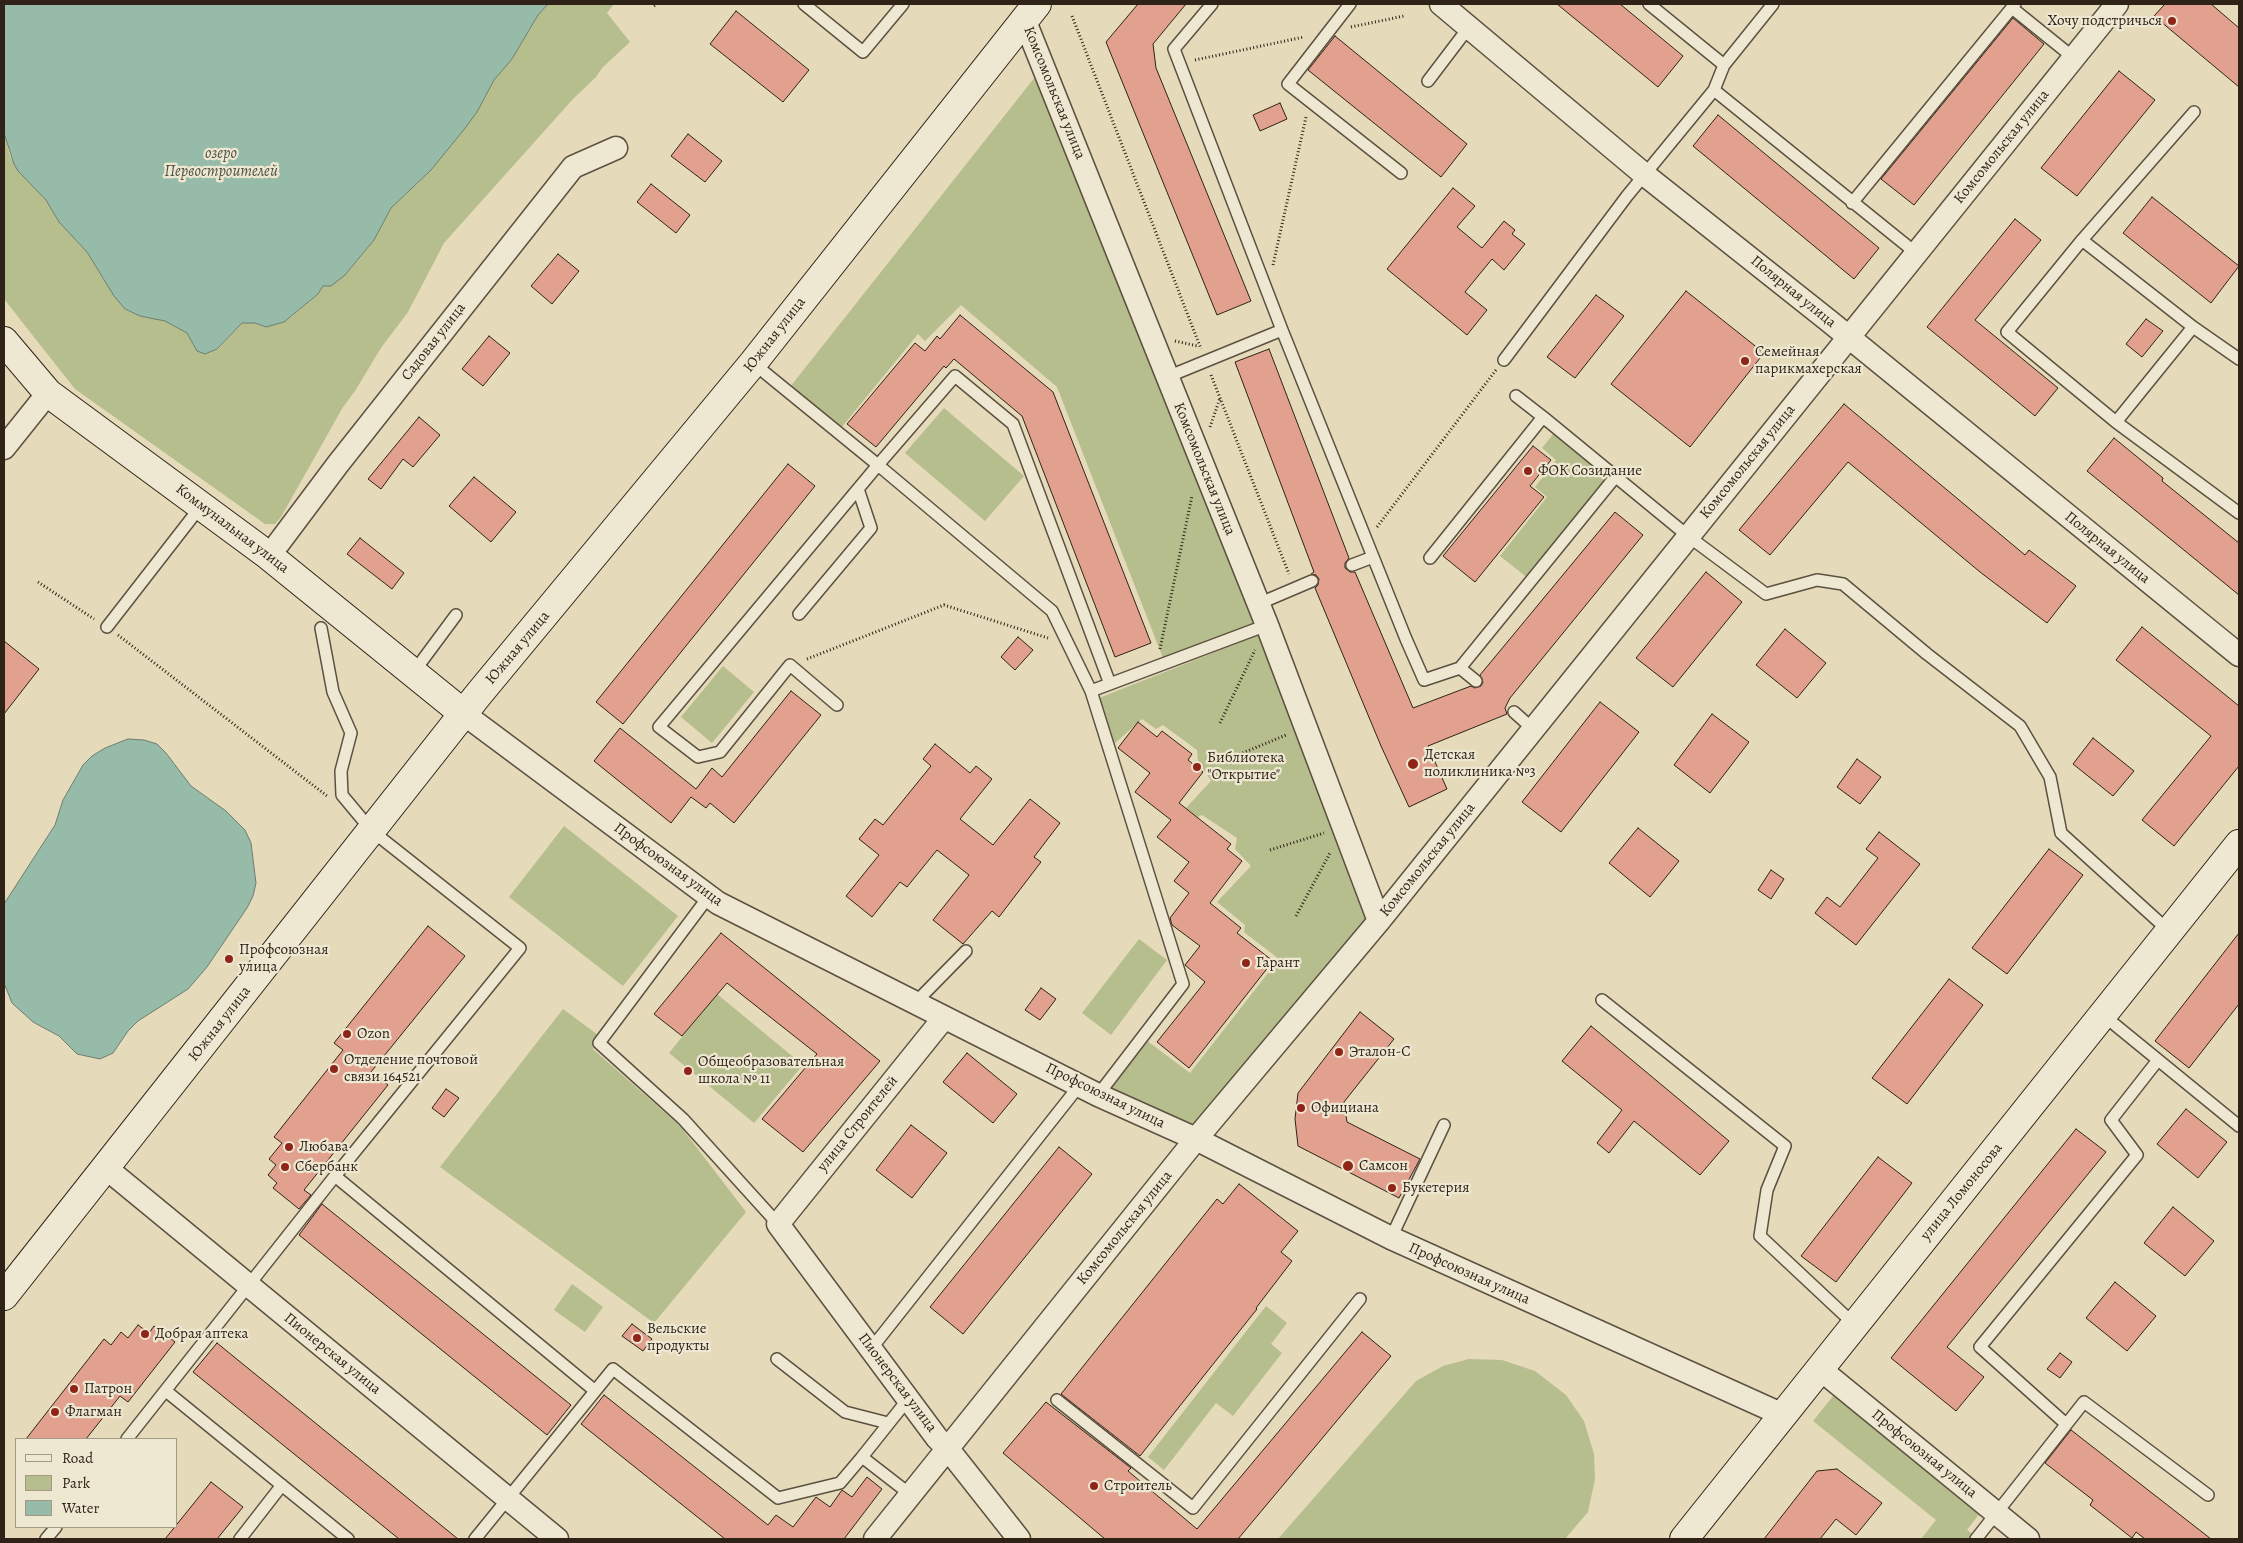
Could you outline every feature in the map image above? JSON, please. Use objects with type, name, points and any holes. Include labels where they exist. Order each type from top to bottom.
[{"type":"main road","name":"Южная улица","points":[[4,1296],[464,714],[753,363],[1030,12]]},
{"type":"main road","name":"Коммунальная улица","points":[[4,341],[48,393],[269,556],[464,714]]},
{"type":"main road","name":"улица Ломоносова","points":[[1684,1539],[2239,844]]},
{"type":"street","name":"Полярная улица","points":[[1442,4],[1645,175],[1849,337],[2239,655]]},
{"type":"street","name":"Комсомольская улица","points":[[875,1539],[1196,1139],[1379,921],[2117,4]]},
{"type":"street","name":"Комсомольская улица","points":[[1030,12],[1167,377],[1267,625],[1379,921]]},
{"type":"street","name":"Садовая улица","points":[[269,556],[338,464],[574,167],[616,148]]},
{"type":"street","points":[[4,448],[48,393]]},
{"type":"street","name":"Профсоюзная улица","points":[[464,714],[709,896],[727,907],[1088,1090],[1196,1139],[1391,1238],[1783,1415]]},
{"type":"street","name":"улица Строителей","points":[[778,1224],[939,1024]]},
{"type":"street","name":"Пионерская улица","points":[[106,1168],[557,1539]]},
{"type":"street","name":"Пионерская улица","points":[[778,1224],[937,1438],[948,1449],[1019,1539]]},
{"type":"street","name":"Профсоюзная улица","points":[[1820,1369],[2028,1539]]},
{"type":"lane","points":[[804,4],[863,52],[903,4]]},
{"type":"lane","points":[[1212,4],[1174,50],[1282,330],[1424,680],[1460,668],[1616,476]]},
{"type":"lane","points":[[1350,4],[1288,84],[1401,173]]},
{"type":"lane","points":[[1649,4],[1724,65]]},
{"type":"lane","points":[[1504,360],[1645,175],[1714,90],[1724,65],[1774,4]]},
{"type":"lane","points":[[1852,203],[2013,6],[2074,58]]},
{"type":"lane","points":[[1428,81],[1469,27]]},
{"type":"lane","points":[[1714,90],[1916,253]]},
{"type":"lane","points":[[2194,112],[2082,240],[2007,332],[2116,422],[2239,513]]},
{"type":"lane","points":[[2082,240],[2193,328],[2239,359]]},
{"type":"lane","points":[[2116,422],[2193,328]]},
{"type":"lane","points":[[1167,377],[1282,330]]},
{"type":"lane","points":[[753,363],[878,464],[1052,611],[1091,691],[1183,984],[1088,1090],[871,1348]]},
{"type":"lane","points":[[837,705],[790,666],[720,752],[698,757],[659,727],[878,464],[955,376],[1013,424],[1110,684]]},
{"type":"lane","points":[[1516,396],[1688,536],[1766,594],[1816,580],[1842,584],[1927,654],[2020,726],[2050,777],[2061,833],[2170,931]]},
{"type":"lane","points":[[1430,558],[1543,417]]},
{"type":"lane","points":[[798,614],[871,528],[858,489]]},
{"type":"lane","points":[[106,627],[202,505]]},
{"type":"lane","points":[[1352,565],[1373,557]]},
{"type":"lane","points":[[1258,604],[1312,582]]},
{"type":"lane","points":[[413,673],[456,614]]},
{"type":"lane","points":[[1091,691],[1267,625]]},
{"type":"lane","points":[[128,1438],[335,1176],[520,948],[372,832],[342,795],[341,771],[351,733],[332,692],[321,628]]},
{"type":"lane","points":[[1460,668],[1476,681]]},
{"type":"lane","points":[[1514,712],[1534,729]]},
{"type":"lane","points":[[709,896],[599,1043],[683,1119],[778,1224]]},
{"type":"lane","points":[[915,1003],[966,951]]},
{"type":"lane","points":[[1602,1000],[1785,1146],[1767,1190],[1760,1236],[1855,1325]]},
{"type":"lane","points":[[2103,1015],[2239,1126]]},
{"type":"lane","points":[[2066,1424],[1980,1347],[2137,1155],[2110,1120],[2158,1060]]},
{"type":"lane","points":[[1391,1238],[1444,1125]]},
{"type":"lane","points":[[335,1176],[594,1390]]},
{"type":"lane","points":[[1058,1400],[1193,1508],[1360,1299]]},
{"type":"lane","points":[[777,1359],[844,1412],[888,1423]]},
{"type":"lane","points":[[475,1539],[613,1368],[778,1498],[840,1483],[909,1398]]},
{"type":"lane","points":[[166,1391],[348,1539]]},
{"type":"lane","points":[[1976,1539],[2084,1402],[2208,1495]]},
{"type":"lane","points":[[862,1457],[911,1495]]},
{"type":"lane","points":[[240,1539],[282,1486]]},
{"type":"lane","points":[[46,1539],[55,1528]]},
{"type":"path","points":[[1072,16],[1294,589]]},
{"type":"path","points":[[1179,64],[1404,16]]},
{"type":"path","points":[[1267,292],[1309,101]]},
{"type":"path","points":[[1366,541],[1504,360]]},
{"type":"path","points":[[1156,666],[1200,459]]},
{"type":"path","points":[[38,582],[106,627],[332,801]]},
{"type":"path","points":[[790,666],[944,606],[1069,646]]},
{"type":"path","points":[[1220,723],[1267,625]]},
{"type":"path","points":[[1233,757],[1306,727]]},
{"type":"path","points":[[1270,850],[1344,827]]},
{"type":"path","points":[[1296,916],[1344,827]]},
{"type":"green space","points":[[548,4],[614,4],[607,13],[630,42],[573,99],[444,243],[408,312],[381,348],[343,407],[281,517],[275,524],[265,524],[75,389],[4,299],[4,133],[10,156],[18,171],[46,200],[59,222],[87,252],[105,282],[125,309],[132,313],[165,321],[187,333],[195,348],[205,354],[218,349],[242,323],[255,323],[266,327],[291,317],[318,294],[323,286],[345,275],[363,254],[374,240],[391,208],[431,170],[466,127],[477,112],[494,80],[512,59],[538,15]]},
{"type":"green space","points":[[1039,72],[1258,623],[1163,658],[1057,387],[961,305],[925,341],[918,334],[841,428],[790,387]]},
{"type":"green space","points":[[944,408],[1024,476],[985,521],[905,453]]},
{"type":"green space","points":[[1554,433],[1610,477],[1529,579],[1500,556],[1547,497],[1535,487],[1556,460],[1542,448]]},
{"type":"green space","points":[[1261,634],[1372,919],[1196,1130],[1107,1093],[1146,1040],[1190,1073],[1279,959],[1244,932],[1245,925],[1217,902],[1251,866],[1235,849],[1237,838],[1202,815],[1197,817],[1186,808],[1211,781],[1198,761],[1197,750],[1163,725],[1156,729],[1142,719],[1114,744],[1099,698]]},
{"type":"green space","points":[[723,666],[754,692],[712,743],[681,717]]},
{"type":"green space","points":[[564,826],[678,916],[623,986],[509,897]]},
{"type":"green space","points":[[1139,939],[1167,960],[1111,1035],[1082,1013]]},
{"type":"green space","points":[[717,994],[803,1065],[754,1123],[669,1053]]},
{"type":"green space","points":[[563,1009],[598,1035],[593,1049],[681,1127],[746,1212],[654,1323],[440,1167]]},
{"type":"green space","points":[[572,1284],[603,1307],[585,1332],[554,1310]]},
{"type":"green space","name":"Строитель","points":[[1266,1306],[1287,1323],[1271,1344],[1282,1353],[1233,1416],[1216,1403],[1164,1470],[1148,1457]]},
{"type":"green space","points":[[1469,1359],[1502,1360],[1535,1371],[1566,1395],[1584,1421],[1594,1454],[1595,1479],[1588,1512],[1565,1539],[1278,1539],[1416,1381],[1443,1366]]},
{"type":"green space","points":[[1838,1390],[1983,1509],[1967,1530],[1979,1539],[1921,1539],[1936,1520],[1813,1421]]},
{"type":"water","name":"озеро Первостроителей","points":[[4,4],[548,4],[538,15],[512,59],[494,80],[477,112],[466,127],[431,170],[391,208],[374,240],[345,275],[331,286],[323,286],[318,294],[284,322],[266,327],[255,323],[242,323],[217,349],[205,354],[197,351],[187,333],[165,321],[140,316],[125,309],[114,296],[87,252],[59,222],[46,200],[18,171],[4,133]]},
{"type":"water","points":[[128,739],[144,740],[157,744],[191,786],[226,811],[245,830],[251,843],[256,883],[253,896],[247,908],[207,967],[188,989],[138,1021],[128,1031],[113,1053],[100,1059],[77,1054],[59,1036],[33,1022],[12,1003],[4,983],[4,904],[55,825],[63,800],[83,765],[92,756],[105,748]]},
{"type":"building","points":[[1138,4],[1186,4],[1153,44],[1156,68],[1251,301],[1217,315],[1106,42]]},
{"type":"building","points":[[1557,4],[1620,4],[1683,56],[1658,87]]},
{"type":"building","points":[[2165,4],[2211,4],[2239,28],[2239,87],[2154,16]]},
{"type":"building","points":[[736,11],[809,70],[783,102],[710,44]]},
{"type":"building","points":[[2013,18],[2044,44],[1914,205],[1881,179]]},
{"type":"building","points":[[1335,36],[1467,144],[1441,177],[1308,70]]},
{"type":"building","points":[[2119,71],[2155,100],[2077,196],[2041,168]]},
{"type":"building","points":[[1280,103],[1287,119],[1260,131],[1253,115]]},
{"type":"building","points":[[1718,115],[1879,248],[1854,279],[1693,146]]},
{"type":"building","points":[[688,134],[722,161],[705,182],[671,156]]},
{"type":"building","points":[[651,184],[690,215],[676,233],[637,202]]},
{"type":"building","points":[[1453,188],[1475,206],[1457,227],[1482,248],[1504,221],[1515,230],[1512,234],[1525,244],[1504,270],[1492,259],[1465,292],[1487,310],[1467,335],[1387,269]]},
{"type":"building","points":[[2152,197],[2239,266],[2211,303],[2123,233]]},
{"type":"building","points":[[2015,219],[2041,240],[1975,320],[2058,388],[2035,416],[1927,327]]},
{"type":"building","points":[[558,254],[579,271],[552,304],[531,286]]},
{"type":"building","points":[[1686,291],[1764,353],[1690,447],[1611,384]]},
{"type":"building","points":[[1596,295],[1624,316],[1575,378],[1547,357]]},
{"type":"building","points":[[960,315],[1053,392],[1151,643],[1115,657],[1022,416],[954,359],[946,368],[944,366],[876,447],[847,424],[915,343],[925,351],[937,336],[940,339]]},
{"type":"building","points":[[2146,319],[2163,331],[2142,357],[2126,344]]},
{"type":"building","points":[[489,336],[510,353],[483,386],[462,369]]},
{"type":"building","points":[[1269,349],[1349,558],[1345,563],[1345,568],[1350,572],[1355,572],[1413,708],[1471,686],[1475,688],[1481,686],[1483,682],[1480,675],[1615,512],[1643,535],[1510,698],[1505,708],[1507,714],[1428,746],[1447,789],[1409,807],[1381,746],[1315,588],[1318,585],[1319,579],[1316,575],[1311,574],[1314,572],[1235,362]]},
{"type":"building","points":[[1844,404],[2025,555],[2029,550],[2076,586],[2047,623],[1980,572],[1848,462],[1770,555],[1739,530]]},
{"type":"building","points":[[419,417],[440,435],[413,467],[403,459],[381,489],[368,479]]},
{"type":"building","points":[[2114,438],[2163,478],[2162,481],[2239,543],[2239,595],[2087,471]]},
{"type":"building","points":[[1533,446],[1551,460],[1530,486],[1544,497],[1475,582],[1443,556]]},
{"type":"building","points":[[788,464],[815,486],[623,724],[596,702]]},
{"type":"building","points":[[474,477],[516,512],[491,542],[449,506]]},
{"type":"building","points":[[360,538],[404,573],[392,589],[347,554]]},
{"type":"building","points":[[1706,572],[1742,602],[1673,687],[1636,658]]},
{"type":"building","points":[[2142,627],[2239,706],[2239,766],[2174,846],[2142,820],[2211,736],[2116,660]]},
{"type":"building","points":[[1785,629],[1826,663],[1797,698],[1756,665]]},
{"type":"building","points":[[1018,637],[1033,650],[1015,670],[1001,657]]},
{"type":"building","points":[[4,641],[39,669],[4,714]]},
{"type":"building","points":[[791,691],[821,715],[734,823],[710,803],[706,808],[691,797],[671,823],[594,761],[620,728],[696,789],[712,768],[722,777]]},
{"type":"building","points":[[1600,702],[1639,732],[1561,832],[1522,802]]},
{"type":"building","points":[[1712,714],[1749,742],[1710,793],[1674,765]]},
{"type":"building","points":[[1138,722],[1157,737],[1162,731],[1192,754],[1188,760],[1203,772],[1179,803],[1231,844],[1227,849],[1242,861],[1210,903],[1241,928],[1237,933],[1273,961],[1189,1068],[1157,1042],[1205,982],[1185,965],[1200,946],[1172,925],[1170,918],[1189,893],[1174,881],[1189,862],[1157,837],[1171,820],[1135,792],[1150,773],[1118,748]]},
{"type":"building","points":[[2093,738],[2134,771],[2113,796],[2073,764]]},
{"type":"building","points":[[935,744],[970,773],[976,766],[992,779],[960,819],[993,845],[1030,799],[1060,823],[1034,857],[1041,862],[999,917],[992,911],[963,944],[933,920],[969,875],[937,850],[907,887],[900,882],[872,917],[846,896],[879,855],[859,839],[875,819],[883,825],[931,766],[923,759]]},
{"type":"building","points":[[1857,759],[1881,777],[1860,804],[1837,787]]},
{"type":"building","points":[[1638,828],[1679,861],[1650,897],[1609,863]]},
{"type":"building","points":[[1879,832],[1920,864],[1856,945],[1815,913],[1827,897],[1840,907],[1878,858],[1866,849]]},
{"type":"building","points":[[2049,849],[2083,875],[2007,974],[1972,948]]},
{"type":"building","points":[[1771,870],[1784,879],[1771,899],[1758,890]]},
{"type":"building","points":[[428,926],[465,956],[371,1072],[388,1085],[304,1190],[311,1195],[299,1209],[273,1188],[277,1183],[268,1175],[276,1165],[269,1159],[282,1143],[274,1137],[343,1050],[334,1043]]},
{"type":"building","points":[[721,933],[880,1061],[803,1152],[762,1119],[817,1054],[727,983],[682,1036],[654,1014]]},
{"type":"building","points":[[2239,933],[2239,1004],[2189,1068],[2155,1041]]},
{"type":"building","points":[[1949,979],[1983,1005],[1907,1104],[1872,1078]]},
{"type":"building","points":[[1041,988],[1056,999],[1040,1020],[1025,1010]]},
{"type":"building","points":[[1360,1012],[1394,1039],[1344,1102],[1347,1122],[1420,1159],[1399,1198],[1298,1146],[1295,1119],[1298,1093]]},
{"type":"building","points":[[1591,1026],[1729,1141],[1700,1175],[1634,1121],[1609,1153],[1597,1143],[1622,1110],[1562,1061]]},
{"type":"building","points":[[967,1053],[1017,1094],[993,1123],[943,1082]]},
{"type":"building","points":[[446,1089],[459,1098],[444,1117],[432,1108]]},
{"type":"building","points":[[2186,1109],[2227,1142],[2198,1178],[2157,1144]]},
{"type":"building","points":[[911,1125],[947,1153],[912,1198],[876,1170]]},
{"type":"building","points":[[2076,1129],[2106,1152],[1947,1347],[1984,1377],[1956,1411],[1891,1358]]},
{"type":"building","points":[[1059,1147],[1092,1174],[963,1334],[930,1307]]},
{"type":"building","points":[[1878,1157],[1912,1183],[1836,1282],[1801,1256]]},
{"type":"building","points":[[1239,1184],[1298,1231],[1281,1252],[1292,1261],[1257,1309],[1140,1456],[1061,1394],[1217,1199],[1223,1204]]},
{"type":"building","points":[[322,1204],[571,1405],[547,1435],[299,1235]]},
{"type":"building","points":[[2173,1207],[2214,1241],[2185,1276],[2144,1243]]},
{"type":"building","points":[[2115,1282],[2156,1316],[2127,1351],[2086,1318]]},
{"type":"building","name":"Вельские продукты","points":[[632,1324],[652,1339],[643,1351],[622,1336]]},
{"type":"building","points":[[138,1325],[149,1333],[154,1326],[175,1342],[128,1402],[120,1396],[87,1438],[27,1438],[104,1339],[111,1345],[121,1332],[128,1338]]},
{"type":"building","points":[[1362,1332],[1391,1356],[1238,1539],[1105,1539],[1003,1453],[1046,1402],[1131,1468],[1128,1471],[1197,1529]]},
{"type":"building","points":[[217,1343],[458,1539],[399,1539],[193,1372]]},
{"type":"building","points":[[2060,1353],[2072,1362],[2060,1378],[2047,1369]]},
{"type":"building","points":[[604,1395],[768,1525],[776,1515],[793,1527],[816,1497],[830,1507],[842,1490],[852,1497],[867,1477],[882,1489],[844,1539],[725,1539],[581,1424]]},
{"type":"building","points":[[2071,1430],[2211,1539],[2145,1539],[2136,1532],[2132,1538],[2090,1505],[2093,1500],[2045,1463]]},
{"type":"building","points":[[1837,1469],[1882,1503],[1856,1535],[1836,1519],[1820,1539],[1764,1539],[1817,1471]]},
{"type":"building","points":[[211,1482],[243,1507],[217,1539],[165,1539],[174,1528],[178,1528],[178,1523]]},
{"type":"place","name":"Хочу подстричься","points":[[2172,21]]},
{"type":"place","name":"Семейная парикмахерская","points":[[1745,361]]},
{"type":"place","name":"ФОК Созидание","points":[[1528,471]]},
{"type":"place","name":"Детская поликлиника №3","points":[[1413,764]]},
{"type":"place","name":"Библиотека \"Открытие\"","points":[[1197,767]]},
{"type":"place","name":"Профсоюзная улица","points":[[229,959]]},
{"type":"place","name":"Гарант","points":[[1246,963]]},
{"type":"place","name":"Ozon","points":[[347,1034]]},
{"type":"place","name":"Эталон-С","points":[[1339,1052]]},
{"type":"place","name":"Отделение почтовой связи 164521","points":[[334,1069]]},
{"type":"place","name":"Общеобразовательная школа № 11","points":[[688,1071]]},
{"type":"place","name":"Официана","points":[[1301,1108]]},
{"type":"place","name":"Любава","points":[[289,1147]]},
{"type":"place","name":"Самсон","points":[[1348,1166]]},
{"type":"place","name":"Сбербанк","points":[[285,1167]]},
{"type":"place","name":"Букетерия","points":[[1392,1188]]},
{"type":"place","name":"Добрая аптека","points":[[145,1334]]},
{"type":"place","name":"Вельские продукты","points":[[637,1338]]},
{"type":"place","name":"Патрон","points":[[74,1389]]},
{"type":"place","name":"Флагман","points":[[55,1412]]},
{"type":"place","name":"Строитель","points":[[1094,1486]]}]
